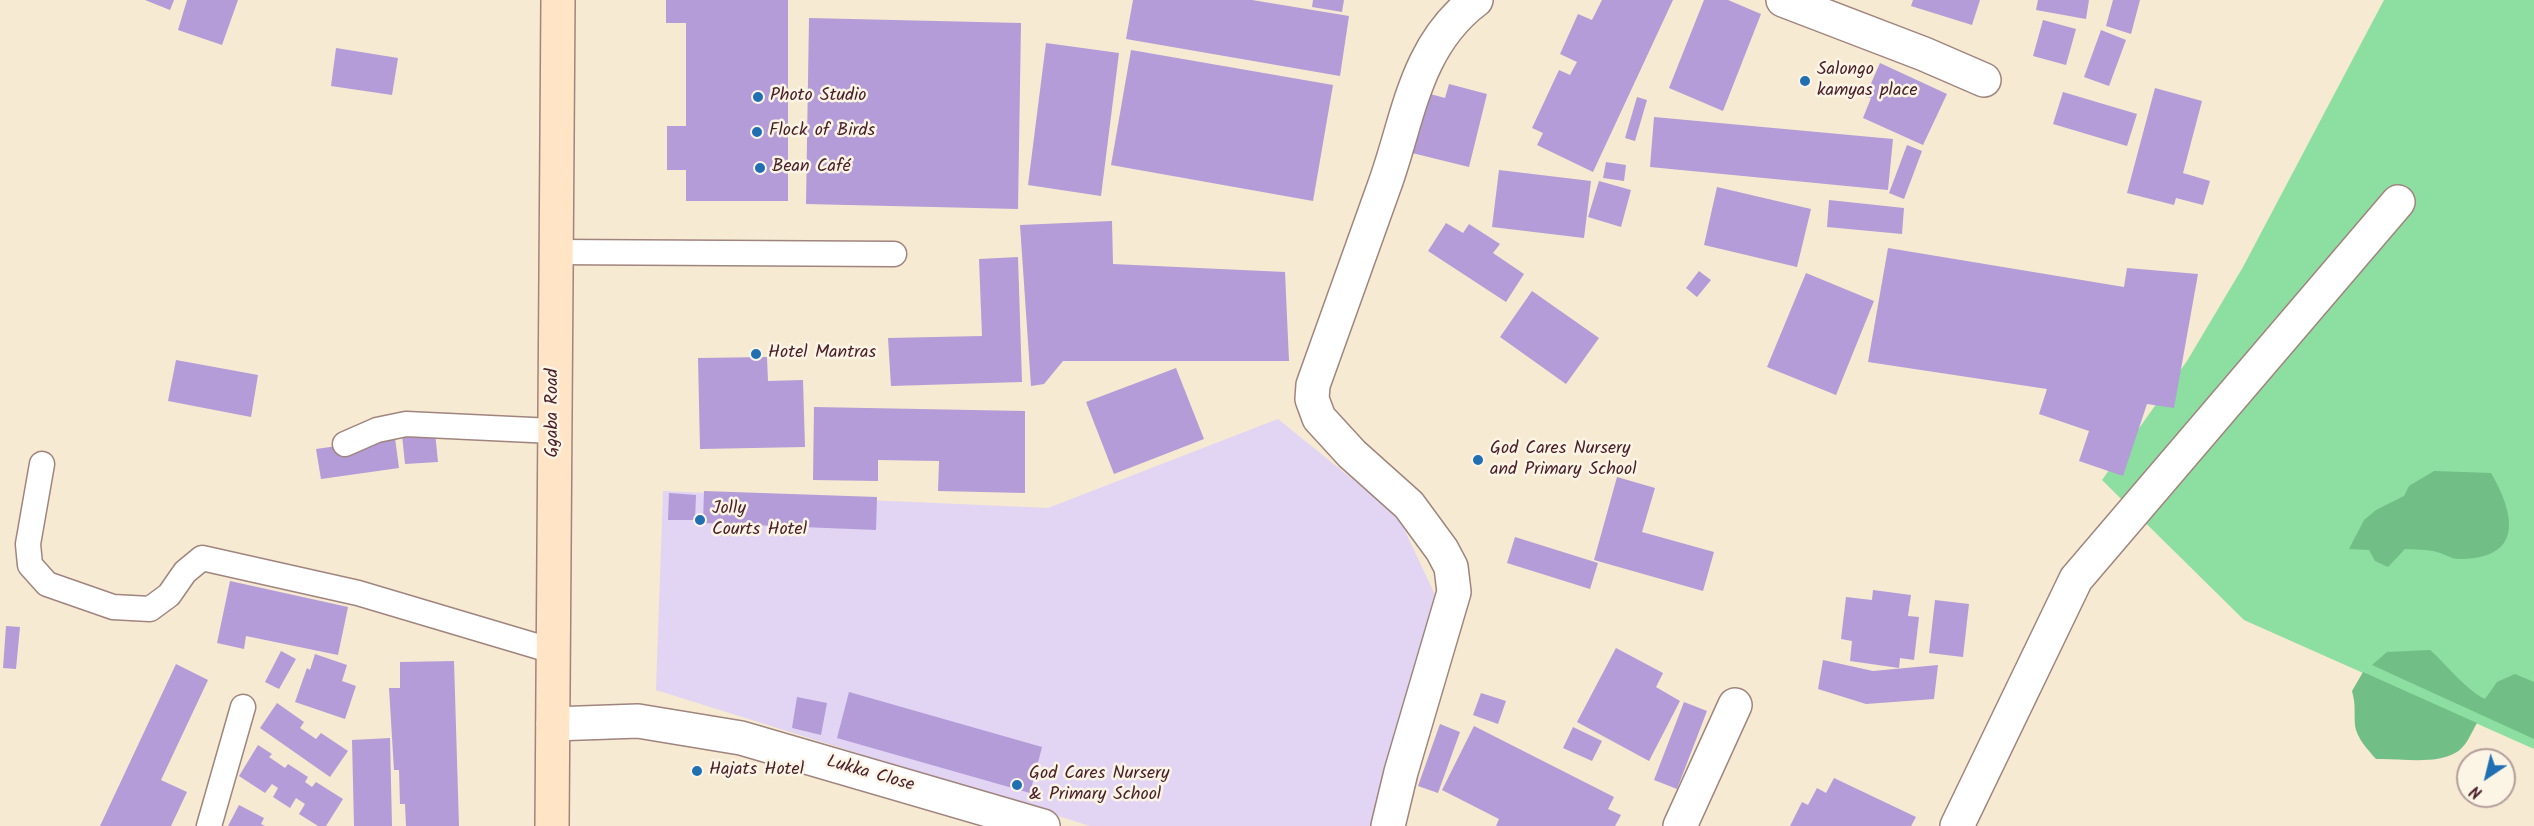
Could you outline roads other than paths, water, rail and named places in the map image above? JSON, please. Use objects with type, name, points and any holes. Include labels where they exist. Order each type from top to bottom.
[{"type":"main road","name":"Ggaba Road","points":[[552,826],[553,431],[558,0]]},
{"type":"street","points":[[1388,826],[1401,772],[1454,592],[1451,567],[1442,550],[1409,505],[1352,454],[1319,418],[1312,399],[1313,385],[1387,179],[1416,82],[1434,44],[1464,9],[1476,0]]},
{"type":"street","points":[[1783,0],[1924,54],[1984,80]]},
{"type":"street","points":[[1957,826],[2076,579],[2398,202]]},
{"type":"street","points":[[1680,826],[1735,705]]},
{"type":"street","name":"Lukka Close","points":[[553,724],[638,721],[741,738],[1030,824]]},
{"type":"lane","points":[[555,252],[894,254]]},
{"type":"lane","points":[[345,444],[377,430],[406,424],[553,431]]},
{"type":"lane","points":[[42,464],[28,544],[30,565],[47,584],[113,607],[150,609],[168,595],[185,572],[202,558],[358,593],[553,651]]},
{"type":"lane","points":[[209,826],[243,707]]},
{"type":"place","name":"Salongo kamyas place","points":[[1805,81]]},
{"type":"place","name":"Photo Studio","points":[[758,97]]},
{"type":"place","name":"Flock of Birds","points":[[757,132]]},
{"type":"place","name":"Bean Café","points":[[760,168]]},
{"type":"place","name":"Hotel Mantras","points":[[756,354]]},
{"type":"place","name":"God Cares Nursery and Primary School","points":[[1478,460]]},
{"type":"place","name":"Jolly Courts Hotel","points":[[700,520]]},
{"type":"place","name":"Hajats Hotel","points":[[697,771]]},
{"type":"place","name":"God Cares Nursery & Primary School","points":[[1017,785]]}]
